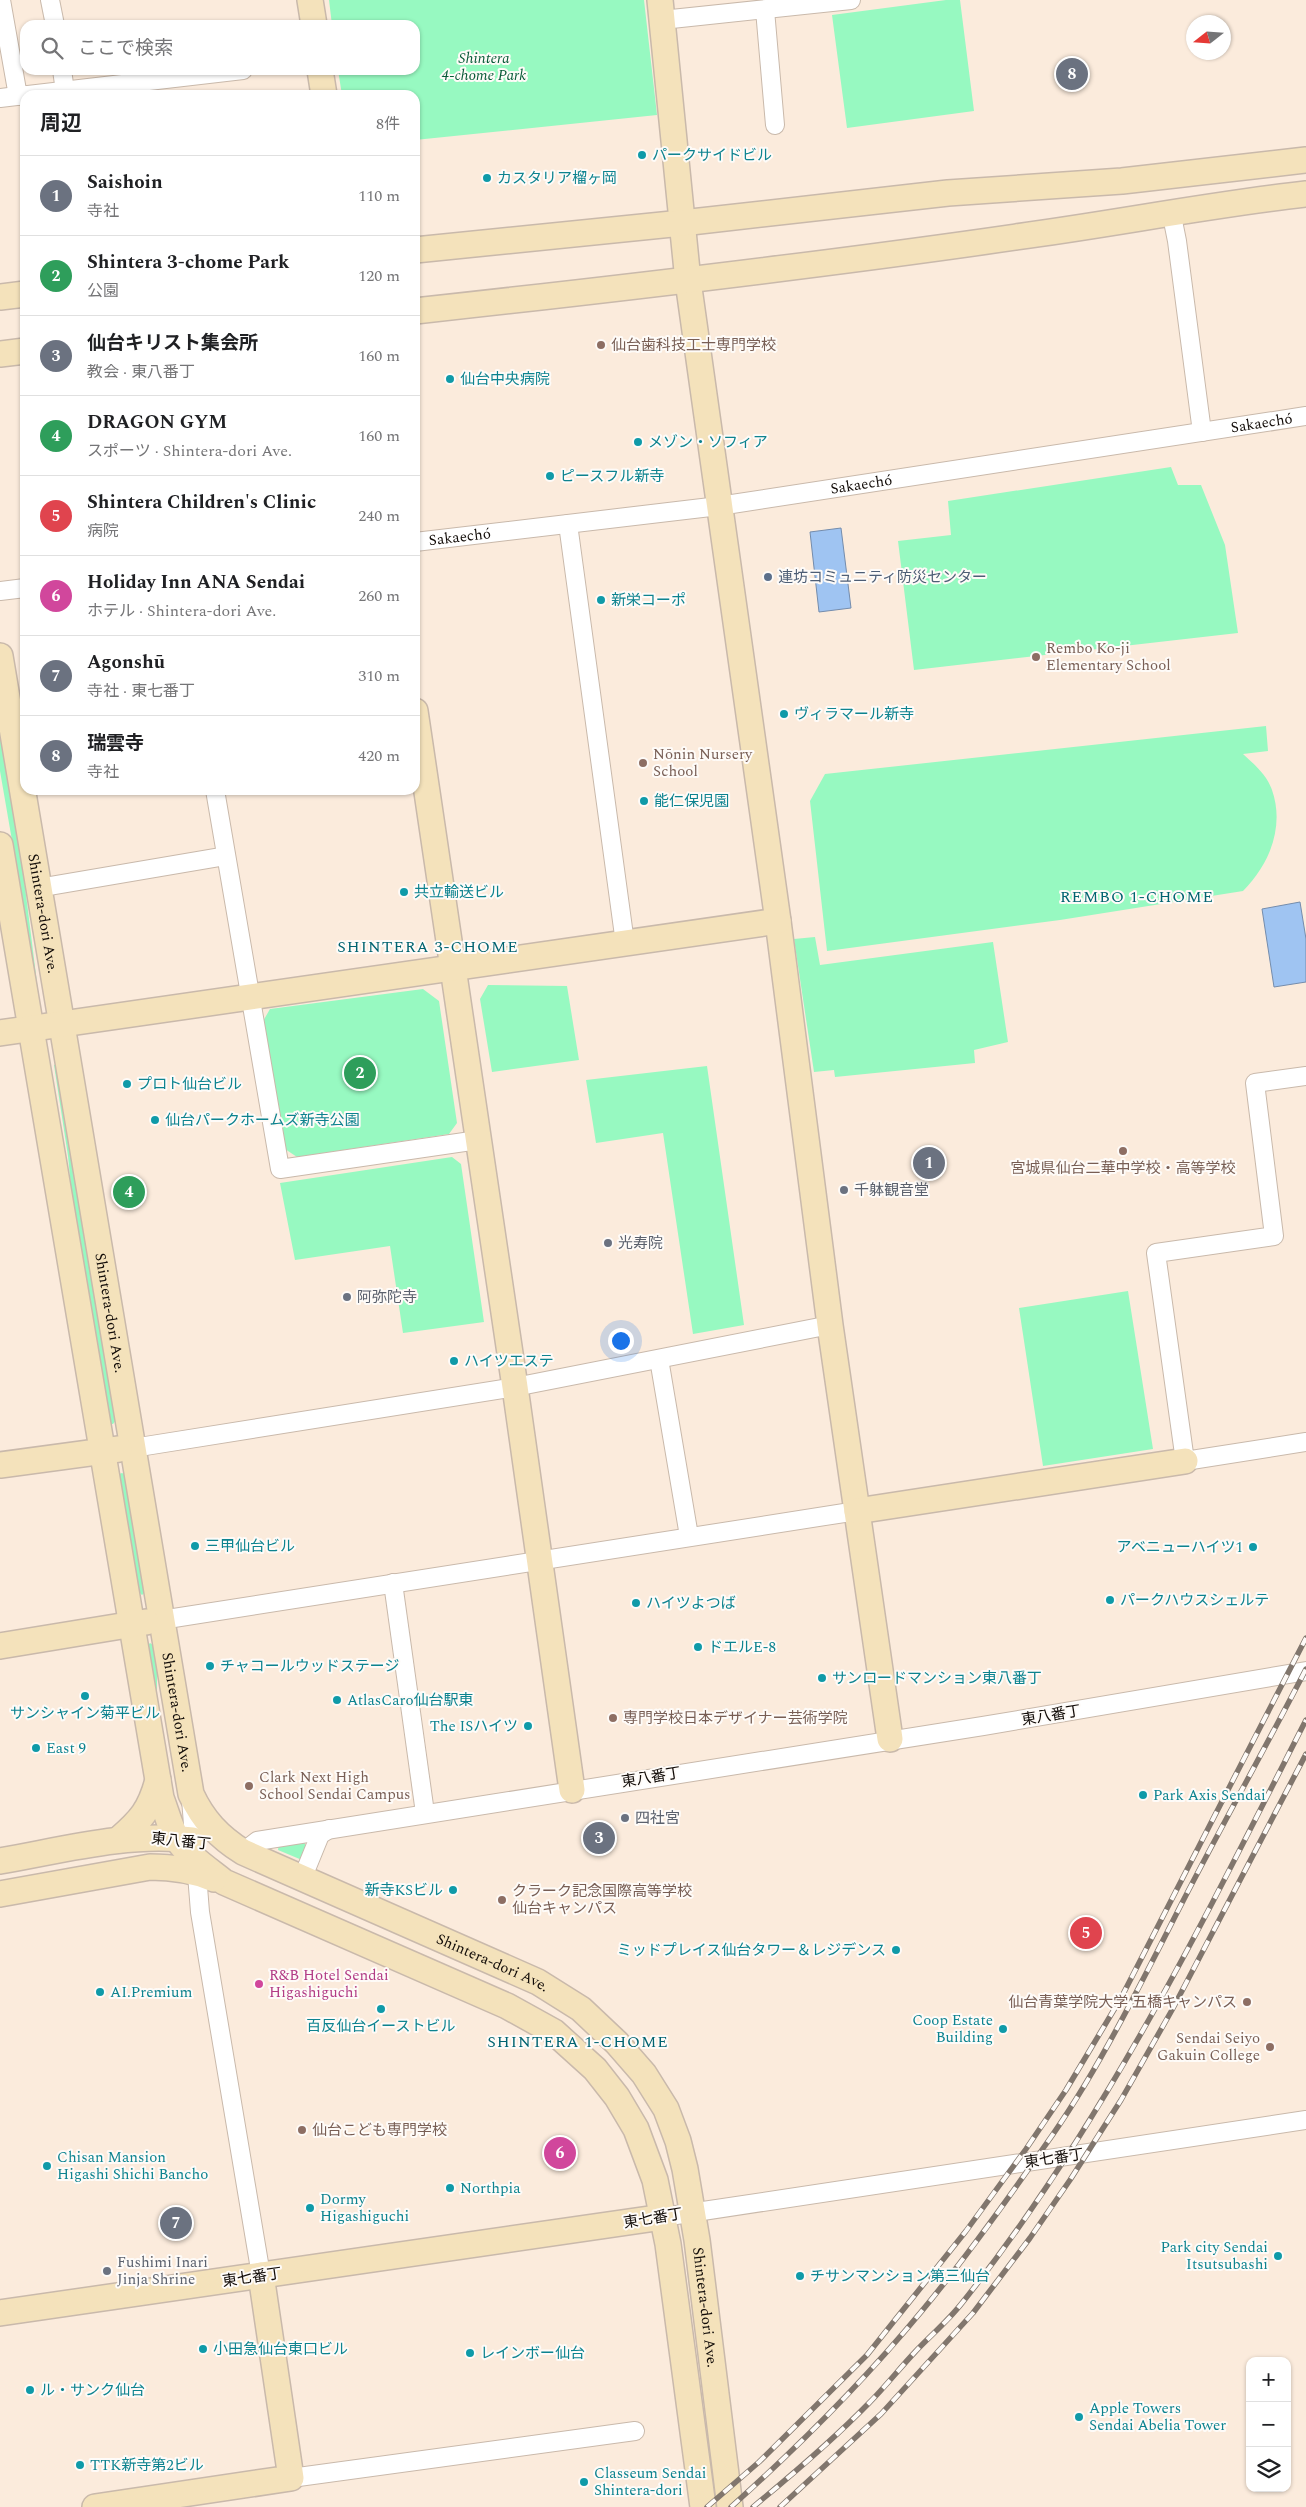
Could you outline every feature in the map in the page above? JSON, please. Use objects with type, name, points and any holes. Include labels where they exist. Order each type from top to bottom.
[{"type":"street","points":[[1,0],[23,90]]},
{"type":"street","points":[[50,0],[54,20]]},
{"type":"street","points":[[310,0],[313,20]]},
{"type":"street","points":[[851,0],[764,10],[661,10],[688,280],[778,921],[830,1325],[890,1739]]},
{"type":"street","points":[[764,10],[775,126]]},
{"type":"street","points":[[63,75],[65,90],[198,75]]},
{"type":"street","points":[[321,75],[323,90]]},
{"type":"street","points":[[0,98],[20,96]]},
{"type":"street","points":[[420,250],[682,224],[948,193],[1122,181],[1306,160]]},
{"type":"street","points":[[420,310],[688,280],[1017,237],[1171,211],[1306,194]]},
{"type":"street","points":[[1171,211],[1177,241],[1202,432]]},
{"type":"street","points":[[0,297],[20,295]]},
{"type":"street","points":[[0,354],[20,352]]},
{"type":"street","name":"Sakaechó","points":[[420,541],[719,506],[1306,416]]},
{"type":"street","points":[[568,524],[625,943]]},
{"type":"street","points":[[0,591],[20,589]]},
{"type":"street","name":"Shintera-dori Ave.","points":[[0,656],[3,693],[20,788]]},
{"type":"street","points":[[420,745],[515,1387],[538,1561],[572,1790]]},
{"type":"street","name":"Shintera-dori Ave.","points":[[21,795],[190,1794],[210,1826],[224,1840],[243,1852],[538,1982],[581,2009],[617,2043],[644,2074],[666,2109],[685,2168],[730,2507]]},
{"type":"street","points":[[216,795],[280,1169],[478,1140]]},
{"type":"street","name":"Shintera-dori Ave.","points":[[0,845],[130,1624],[161,1798],[191,1852]]},
{"type":"street","points":[[38,888],[226,856]]},
{"type":"street","points":[[0,1033],[778,921]]},
{"type":"street","points":[[1185,1461],[1156,1253],[1274,1236],[1255,1083],[1306,1076]]},
{"type":"street","points":[[0,1465],[102,1449],[132,1448],[515,1387],[830,1325]]},
{"type":"street","points":[[659,1359],[689,1536]]},
{"type":"street","points":[[0,1646],[689,1536],[1306,1442]]},
{"type":"street","points":[[393,1583],[426,1813]]},
{"type":"street","name":"東八番丁","points":[[0,1861],[118,1840],[147,1838],[191,1852],[243,1852],[257,1841],[1000,1723],[1306,1671]]},
{"type":"street","points":[[118,1840],[144,1816],[154,1796],[158,1780]]},
{"type":"street","points":[[190,1794],[187,1814],[191,1852],[261,2275],[291,2478]]},
{"type":"street","points":[[302,1879],[320,1835],[329,1829]]},
{"type":"street","points":[[150,1867],[162,1858],[191,1852]]},
{"type":"street","name":"東八番丁","points":[[0,1894],[150,1867],[171,1867],[191,1852]]},
{"type":"street","name":"東八番丁","points":[[191,1852],[224,1882]]},
{"type":"street","name":"Shintera-dori Ave.","points":[[224,1882],[507,2006],[554,2032],[595,2069],[617,2097],[636,2129],[655,2180],[664,2216],[703,2507]]},
{"type":"street","name":"東七番丁","points":[[0,2313],[1306,2120]]},
{"type":"street","points":[[95,2507],[635,2431]]},
{"type":"green space","name":"Shintera 4-chome Park","points":[[329,0],[644,0],[657,115],[420,139],[420,90],[341,90],[339,75],[420,75],[420,20],[331,20]]},
{"type":"green space","points":[[946,0],[960,0],[974,111],[847,128],[832,15]]},
{"type":"green space","points":[[1171,467],[1178,485],[1201,485],[1225,545],[1238,633],[914,670],[898,541],[951,535],[948,501]]},
{"type":"green space","points":[[1266,726],[1268,751],[1243,754],[1267,779],[1276,804],[1277,818],[1272,845],[1267,857],[1252,881],[1243,891],[1060,920],[827,951],[810,801],[825,774]]},
{"type":"green space","points":[[0,730],[22,863],[38,991],[0,771]]},
{"type":"green space","points":[[815,937],[820,965],[993,942],[1008,1042],[974,1050],[975,1063],[835,1077],[834,1070],[814,1072],[794,939]]},
{"type":"green space","points":[[488,985],[567,986],[579,1060],[492,1072],[480,999]]},
{"type":"green space","points":[[423,989],[439,1001],[457,1123],[449,1134],[297,1157],[285,1149],[262,1023],[270,1009]]},
{"type":"green space","points":[[56,1064],[116,1420],[113,1424],[110,1424],[72,1197],[68,1156],[54,1065]]},
{"type":"green space","points":[[707,1066],[744,1325],[693,1334],[663,1133],[596,1143],[586,1080]]},
{"type":"green space","points":[[452,1157],[461,1164],[484,1322],[403,1333],[390,1246],[295,1260],[280,1183]]},
{"type":"green space","points":[[1128,1291],[1153,1449],[1043,1466],[1019,1308]]},
{"type":"green space","points":[[119,1474],[124,1474],[145,1592],[142,1595],[139,1592]]},
{"type":"green space","points":[[150,1643],[153,1645],[157,1663],[157,1695],[168,1763],[148,1645]]},
{"type":"green space","points":[[304,1842],[307,1848],[302,1860],[278,1850],[279,1843]]},
{"type":"water","points":[[841,528],[851,608],[819,612],[810,532]]},
{"type":"water","points":[[1300,902],[1306,939],[1306,982],[1274,987],[1262,909]]},
{"type":"railway","points":[[707,2507],[759,2462],[867,2355],[966,2231],[1026,2149],[1066,2090],[1121,1998],[1306,1638]]},
{"type":"railway","points":[[731,2507],[830,2413],[899,2338],[969,2251],[1064,2118],[1118,2027],[1306,1669]]},
{"type":"railway","points":[[753,2507],[827,2443],[875,2397],[915,2352],[957,2310],[1013,2235],[1061,2165],[1149,2020],[1190,1946],[1306,1720]]},
{"type":"railway","points":[[780,2507],[881,2414],[973,2313],[1030,2238],[1121,2100],[1172,2010],[1306,1754]]},
{"type":"place","name":"瑞雲寺","points":[[1072,74]]},
{"type":"place","name":"パークサイドビル","points":[[642,155]]},
{"type":"place","name":"カスタリア榴ヶ岡","points":[[487,178]]},
{"type":"place","name":"仙台歯科技工士専門学校","points":[[601,345]]},
{"type":"place","name":"仙台中央病院","points":[[450,379]]},
{"type":"place","name":"メゾン・ソフィア","points":[[638,442]]},
{"type":"place","name":"ピースフル新寺","points":[[550,476]]},
{"type":"place","name":"連坊コミュニティ防災センター","points":[[768,577]]},
{"type":"place","name":"新栄コーポ","points":[[601,600]]},
{"type":"place","name":"Rembo Ko-ji Elementary School","points":[[1036,657]]},
{"type":"place","name":"ヴィラマール新寺","points":[[784,714]]},
{"type":"place","name":"Nōnin Nursery School","points":[[643,763]]},
{"type":"place","name":"能仁保児園","points":[[644,801]]},
{"type":"place","name":"共立輸送ビル","points":[[404,892]]},
{"type":"place","name":"Shintera 3-chome Park","points":[[360,1073]]},
{"type":"place","name":"プロト仙台ビル","points":[[127,1084]]},
{"type":"place","name":"仙台パークホームズ新寺公園","points":[[155,1120]]},
{"type":"place","name":"宮城県仙台二華中学校・高等学校","points":[[1123,1151]]},
{"type":"place","name":"Saishoin","points":[[929,1163]]},
{"type":"place","name":"千躰観音堂","points":[[844,1190]]},
{"type":"place","name":"DRAGON GYM","points":[[129,1192]]},
{"type":"place","name":"光寿院","points":[[608,1243]]},
{"type":"place","name":"阿弥陀寺","points":[[347,1297]]},
{"type":"place","name":"ハイツエステ","points":[[454,1361]]},
{"type":"place","name":"三甲仙台ビル","points":[[195,1546]]},
{"type":"place","name":"アベニューハイツ1","points":[[1253,1547]]},
{"type":"place","name":"パークハウスシェルテ","points":[[1110,1600]]},
{"type":"place","name":"ハイツよつば","points":[[636,1603]]},
{"type":"place","name":"ドエルE-8","points":[[698,1647]]},
{"type":"place","name":"チャコールウッドステージ","points":[[210,1666]]},
{"type":"place","name":"サンロードマンション東八番丁","points":[[822,1678]]},
{"type":"place","name":"サンシャイン菊平ビル","points":[[85,1696]]},
{"type":"place","name":"AtlasCaro仙台駅東","points":[[337,1700]]},
{"type":"place","name":"専門学校日本デザイナー芸術学院","points":[[613,1718]]},
{"type":"place","name":"The ISハイツ","points":[[528,1726]]},
{"type":"place","name":"East 9","points":[[36,1748]]},
{"type":"place","name":"Clark Next High School Sendai Campus","points":[[249,1786]]},
{"type":"place","name":"Park Axis Sendai","points":[[1143,1795]]},
{"type":"place","name":"四社宮","points":[[625,1818]]},
{"type":"place","name":"仙台キリスト集会所","points":[[599,1838]]},
{"type":"place","name":"新寺KSビル","points":[[453,1890]]},
{"type":"place","name":"クラーク記念国際高等学校 仙台キャンパス","points":[[502,1900]]},
{"type":"place","name":"Shintera Children's Clinic","points":[[1086,1933]]},
{"type":"place","name":"ミッドプレイス仙台タワー＆レジデンス","points":[[896,1950]]},
{"type":"place","name":"R&B Hotel Sendai Higashiguchi","points":[[259,1984]]},
{"type":"place","name":"AI.Premium","points":[[100,1992]]},
{"type":"place","name":"仙台青葉学院大学 五橋キャンパス","points":[[1247,2002]]},
{"type":"place","name":"百反仙台イーストビル","points":[[381,2009]]},
{"type":"place","name":"Coop Estate Building","points":[[1003,2029]]},
{"type":"place","name":"Sendai Seiyo Gakuin College","points":[[1270,2047]]},
{"type":"place","name":"仙台こども専門学校","points":[[302,2130]]},
{"type":"place","name":"Holiday Inn ANA Sendai","points":[[560,2153]]},
{"type":"place","name":"Chisan Mansion Higashi Shichi Bancho","points":[[47,2166]]},
{"type":"place","name":"Northpia","points":[[450,2188]]},
{"type":"place","name":"Dormy Higashiguchi","points":[[310,2208]]},
{"type":"place","name":"Agonshū","points":[[176,2223]]},
{"type":"place","name":"Park city Sendai Itsutsubashi","points":[[1278,2256]]},
{"type":"place","name":"Fushimi Inari Jinja Shrine","points":[[107,2271]]},
{"type":"place","name":"チサンマンション第三仙台","points":[[800,2276]]},
{"type":"place","name":"小田急仙台東口ビル","points":[[203,2349]]},
{"type":"place","name":"レインボー仙台","points":[[470,2353]]},
{"type":"place","name":"ル・サンク仙台","points":[[30,2390]]},
{"type":"place","name":"Apple Towers Sendai Abelia Tower","points":[[1079,2417]]},
{"type":"place","name":"TTK新寺第2ビル","points":[[80,2465]]},
{"type":"place","name":"Classeum Sendai Shintera-dori","points":[[584,2482]]},
{"type":"district","name":"REMBO 1-CHOME","points":[[1137,896]]},
{"type":"district","name":"SHINTERA 3-CHOME","points":[[428,946]]},
{"type":"district","name":"SHINTERA 1-CHOME","points":[[578,2041]]}]
